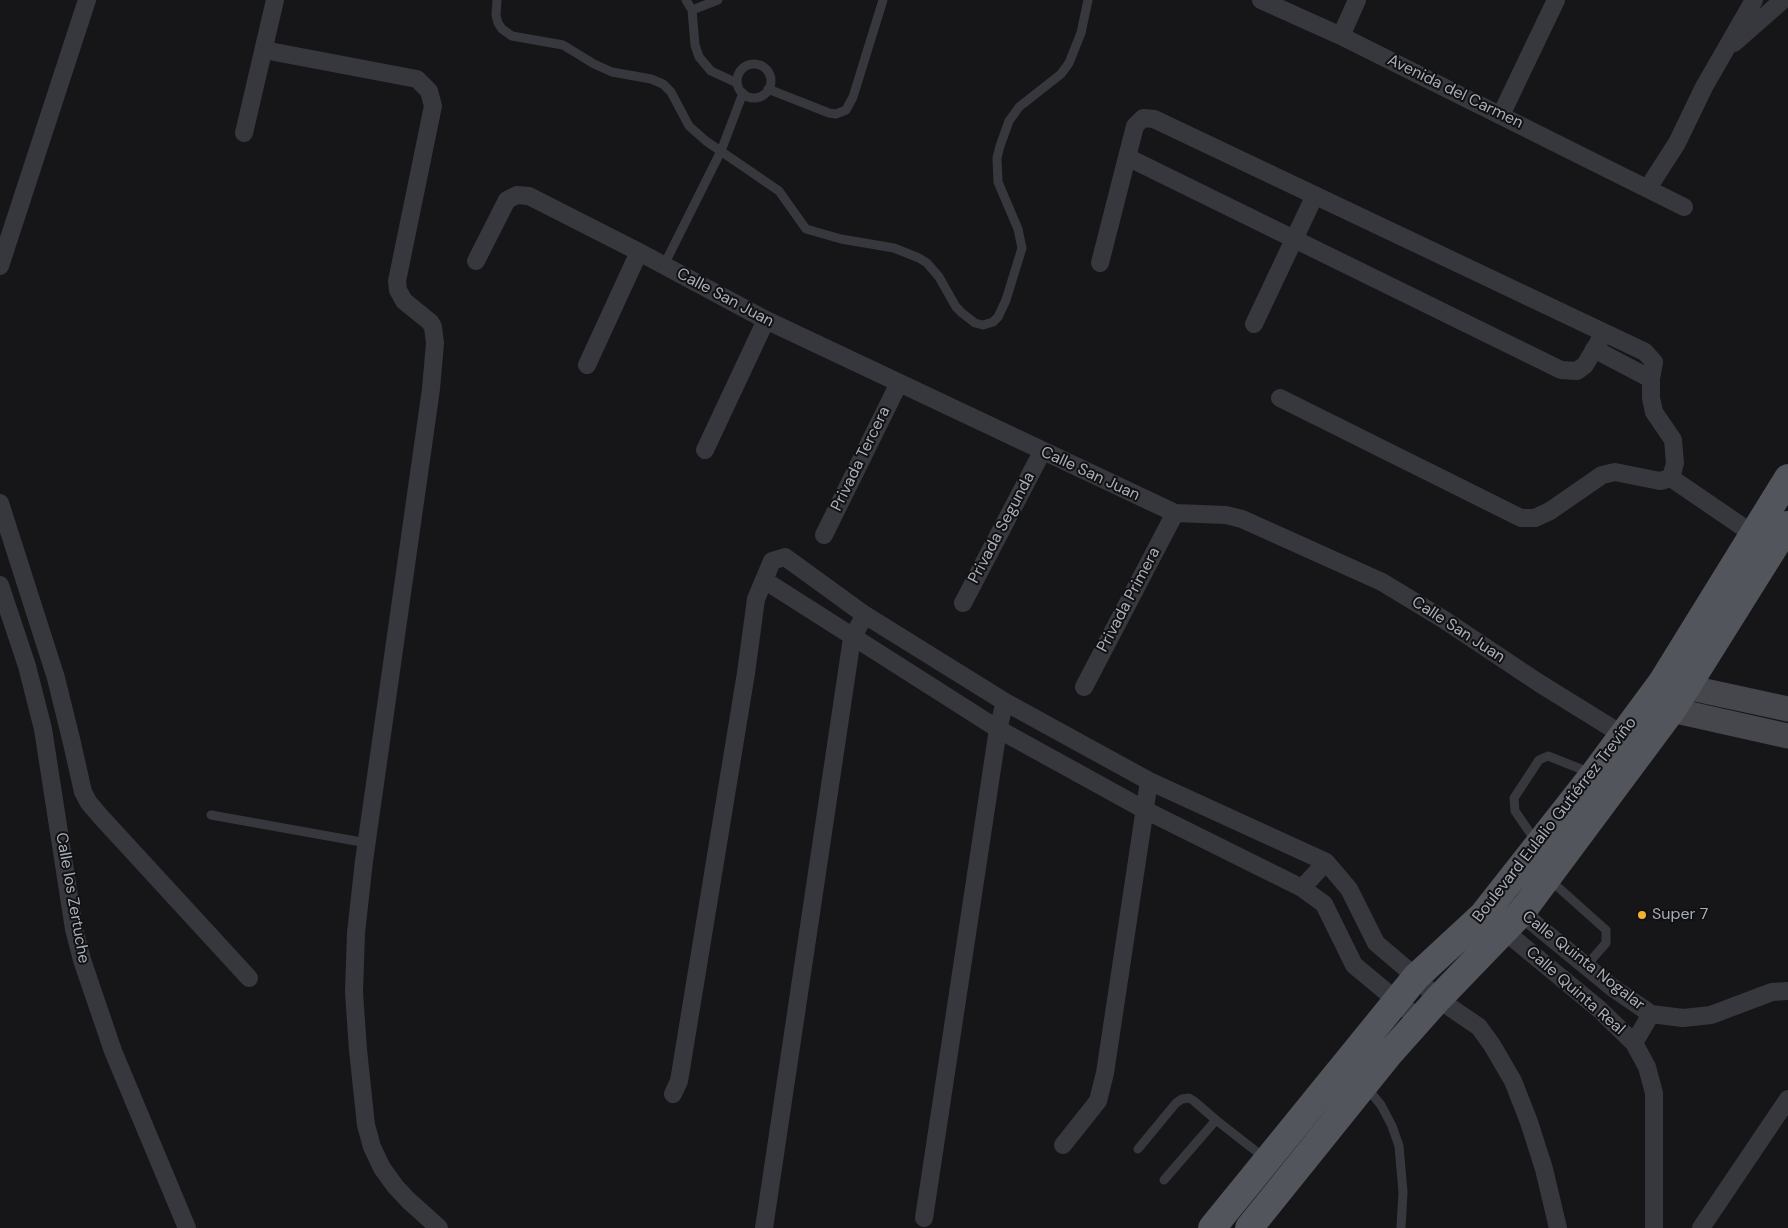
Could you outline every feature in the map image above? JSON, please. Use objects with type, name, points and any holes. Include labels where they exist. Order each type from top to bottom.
[{"type":"main road","name":"Boulevard Eulalio Gutiérrez Treviño","points":[[1675,685],[1753,534],[1788,478]]},
{"type":"main road","name":"Boulevard Eulalio Gutiérrez Treviño","points":[[1249,1228],[1364,1085],[1438,999],[1513,922],[1547,878],[1634,742],[1788,525]]},
{"type":"main road","name":"Boulevard Eulalio Gutiérrez Treviño","points":[[1212,1228],[1416,977],[1492,905],[1594,774],[1634,742]]},
{"type":"street","points":[[0,266],[87,0]]},
{"type":"street","points":[[244,133],[275,0]]},
{"type":"street","name":"Avenida del Carmen","points":[[1261,0],[1340,36],[1684,206]]},
{"type":"street","points":[[1340,36],[1357,0]]},
{"type":"street","points":[[1502,115],[1556,0]]},
{"type":"street","points":[[1648,188],[1677,143],[1704,87],[1754,0]]},
{"type":"street","points":[[1728,48],[1783,0]]},
{"type":"street","points":[[264,50],[417,79],[429,91],[433,106],[397,281],[398,290],[404,301],[430,322],[433,327],[434,352],[431,389],[367,843],[356,934],[354,992],[366,1124],[372,1147],[382,1168],[394,1186],[440,1228]]},
{"type":"street","points":[[1100,263],[1135,126],[1143,118],[1154,119],[1645,352],[1654,362],[1651,379],[1651,398],[1654,412],[1673,440],[1675,463],[1671,478]]},
{"type":"street","points":[[1127,157],[1561,370],[1577,371],[1585,365],[1604,333]]},
{"type":"street","name":"Calle San Juan","points":[[476,261],[507,200],[517,195],[529,196],[766,320],[1174,513],[1226,515],[1242,519],[1382,582],[1634,742]]},
{"type":"street","points":[[1254,324],[1315,195]]},
{"type":"street","points":[[587,365],[639,252]]},
{"type":"street","points":[[705,450],[766,320]]},
{"type":"street","points":[[1594,350],[1651,379]]},
{"type":"street","name":"Privada Tercera","points":[[824,535],[899,383]]},
{"type":"street","points":[[1280,398],[1521,518],[1535,518],[1550,511],[1602,475],[1615,472],[1660,481],[1671,478],[1753,534]]},
{"type":"street","name":"Privada Segunda","points":[[962,604],[1042,452]]},
{"type":"street","points":[[0,502],[56,678],[83,792],[89,804],[249,978]]},
{"type":"street","name":"Privada Primera","points":[[1084,688],[1174,513]]},
{"type":"street","points":[[672,1094],[680,1081],[756,599],[772,561],[786,557],[865,615],[1006,702],[1149,781],[1326,862],[1349,889],[1376,943],[1416,977],[1438,999],[1479,1027],[1492,1045],[1506,1069],[1529,1122],[1544,1169],[1558,1228]]},
{"type":"street","points":[[764,580],[998,730],[1144,810],[1302,888],[1324,904],[1354,965],[1420,1020]]},
{"type":"street","name":"Calle los Zertuche","points":[[0,585],[27,666],[43,729],[74,929],[82,960],[113,1051],[187,1228]]},
{"type":"street","points":[[764,1228],[852,638],[865,615]]},
{"type":"street","points":[[1675,685],[1788,709]]},
{"type":"street","points":[[924,1218],[998,730],[1006,702]]},
{"type":"street","points":[[1660,707],[1788,736]]},
{"type":"street","points":[[1063,1145],[1098,1101],[1106,1073],[1149,781]]},
{"type":"street","points":[[1302,888],[1326,862]]},
{"type":"street","name":"Calle Quinta Real","points":[[1492,905],[1513,922],[1634,1043],[1647,1067],[1654,1093],[1656,1136],[1654,1228]]},
{"type":"street","name":"Calle Quinta Nogalar","points":[[1492,905],[1513,922],[1586,966],[1613,988],[1651,1014],[1683,1018],[1711,1015],[1772,992],[1788,991]]},
{"type":"street","points":[[1634,1043],[1651,1014]]},
{"type":"street","points":[[1701,1228],[1788,1099]]},
{"type":"lane","points":[[497,0],[496,15],[498,23],[502,29],[512,36],[563,45],[612,72],[651,79],[663,84],[671,92],[689,126],[706,141],[722,150],[780,192],[806,229],[841,239],[894,248],[919,258],[927,263],[939,277],[956,307],[962,313],[975,323],[989,324],[996,320],[1006,300],[1022,248],[1018,229],[998,182],[997,158],[1000,146],[1009,121],[1019,107],[1061,74],[1068,63],[1081,33],[1088,0]]},
{"type":"lane","points":[[686,0],[692,10],[693,30],[699,57],[711,71],[737,83],[743,93],[748,96],[760,97],[771,84],[769,72],[760,65],[749,65],[744,68],[740,72],[737,83]]},
{"type":"lane","points":[[692,10],[718,0]]},
{"type":"lane","points":[[768,89],[829,113],[836,114],[846,110],[853,97],[883,0]]},
{"type":"lane","points":[[664,265],[722,150],[743,93]]},
{"type":"lane","points":[[1538,845],[1515,811],[1514,798],[1539,760],[1548,756],[1594,774]]},
{"type":"lane","points":[[211,815],[367,843]]},
{"type":"lane","points":[[1547,878],[1606,930],[1606,943],[1586,966]]},
{"type":"lane","points":[[1364,1085],[1381,1105],[1392,1126],[1399,1146],[1403,1192],[1401,1228]]},
{"type":"lane","points":[[1138,1149],[1176,1103],[1182,1099],[1189,1098],[1267,1161]]},
{"type":"lane","points":[[1164,1180],[1216,1120]]},
{"type":"place","name":"Super 7","points":[[1642,915]]}]
